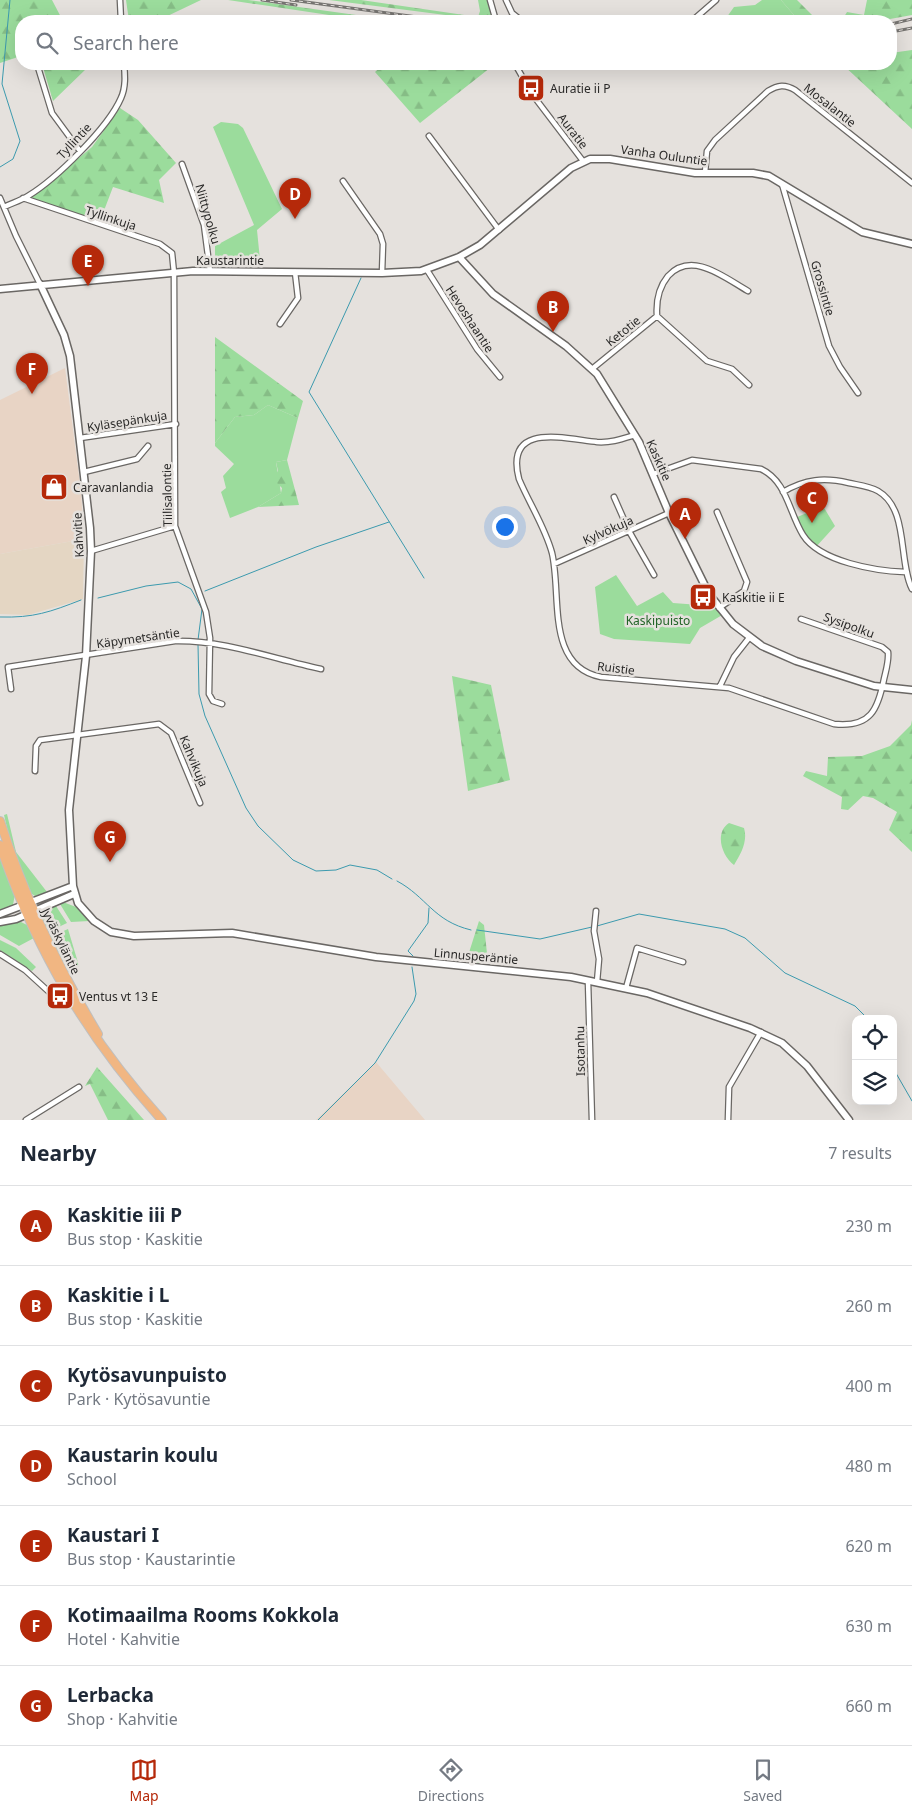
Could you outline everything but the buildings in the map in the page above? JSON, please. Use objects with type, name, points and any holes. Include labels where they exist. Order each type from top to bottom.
[{"type":"highway","name":"Jyväskyläntie","points":[[0,821],[27,905],[48,959],[80,1016],[115,1064],[162,1120]]},
{"type":"highway","name":"Jyväskyläntie","points":[[0,845],[27,905]]},
{"type":"street","points":[[120,0],[121,15]]},
{"type":"street","points":[[490,0],[494,15]]},
{"type":"street","points":[[506,0],[514,15]]},
{"type":"street","points":[[699,15],[716,0]]},
{"type":"street","points":[[39,70],[52,113],[80,151]]},
{"type":"street","name":"Tyllintie","points":[[4,207],[43,185],[94,137],[120,99],[125,86],[124,70]]},
{"type":"street","name":"Auratie","points":[[518,70],[532,94],[583,161]]},
{"type":"street","name":"Mosalantie","points":[[705,173],[708,151],[715,140],[768,91],[779,85],[785,85],[810,101],[912,183]]},
{"type":"street","points":[[429,136],[499,230]]},
{"type":"street","name":"Vanha Ouluntie","points":[[459,257],[480,245],[499,230],[564,172],[583,161],[610,159],[705,173],[753,173],[769,176],[782,182],[862,232],[912,244]]},
{"type":"street","name":"Niittypolku","points":[[182,164],[204,225],[210,271]]},
{"type":"street","points":[[343,181],[380,234],[382,273]]},
{"type":"street","name":"Grossintie","points":[[782,182],[829,346],[858,393]]},
{"type":"street","name":"Kahvitie","points":[[0,198],[64,335],[70,356],[84,472],[91,551],[86,656],[79,736],[69,810],[73,886]]},
{"type":"street","name":"Tyllinkuja","points":[[23,198],[166,247],[172,254],[174,273]]},
{"type":"street","name":"Kaustarintie","points":[[0,289],[40,284],[210,271],[410,273],[427,270],[459,257]]},
{"type":"street","name":"Kaskitie","points":[[459,257],[493,294],[566,346],[592,369],[635,435],[669,513],[709,594],[719,608],[749,638],[773,652],[796,661],[883,685],[912,690]]},
{"type":"street","name":"Ketotie","points":[[592,369],[657,316],[657,301],[664,281],[678,268],[687,265],[705,267],[748,291]]},
{"type":"street","name":"Hevoshaantie","points":[[427,270],[477,350],[500,377]]},
{"type":"street","points":[[280,324],[298,298],[295,272]]},
{"type":"street","name":"Tiilisalontie","points":[[174,273],[176,526],[204,604],[210,643],[208,694],[213,701],[222,704]]},
{"type":"street","points":[[657,316],[707,361],[732,369],[749,385]]},
{"type":"street","name":"Kyläsepänkuja","points":[[80,438],[176,424]]},
{"type":"street","name":"Ruistie","points":[[635,435],[607,442],[542,436],[531,440],[522,449],[516,463],[519,479],[548,542],[554,564],[563,646],[567,655],[581,671],[600,677],[720,686],[841,724],[856,723],[874,712],[880,701],[883,685]]},
{"type":"street","points":[[84,472],[132,461],[140,456],[148,446]]},
{"type":"street","points":[[653,474],[686,461],[714,461],[760,469],[774,478],[783,492],[802,534],[816,548],[840,559],[870,569],[905,572]]},
{"type":"street","points":[[783,492],[808,480],[819,479],[846,482],[880,492],[889,500],[895,512],[905,572],[912,589]]},
{"type":"street","points":[[614,497],[629,531],[654,575]]},
{"type":"street","points":[[717,512],[746,582],[744,591],[719,608]]},
{"type":"street","name":"Kylvökuja","points":[[554,564],[669,513]]},
{"type":"street","points":[[91,551],[176,526]]},
{"type":"street","name":"Sysipolku","points":[[801,619],[886,649],[888,655],[883,685]]},
{"type":"street","points":[[720,686],[734,657],[749,638]]},
{"type":"street","name":"Käpymetsäntie","points":[[11,689],[8,667],[175,641],[210,643],[321,669]]},
{"type":"street","name":"Kahvikuja","points":[[79,736],[142,724],[162,725],[171,733],[175,741],[200,803]]},
{"type":"street","points":[[35,771],[36,746],[39,741],[79,736]]},
{"type":"street","points":[[0,914],[73,886]]},
{"type":"street","name":"Linnusperäntie","points":[[73,886],[74,894],[83,911],[102,927],[118,934],[232,933],[376,957],[463,965],[597,982],[626,988],[706,1012],[761,1032],[793,1051],[849,1120]]},
{"type":"street","points":[[0,922],[30,913],[74,894]]},
{"type":"street","points":[[596,911],[594,931],[599,958],[597,982]]},
{"type":"street","points":[[626,988],[637,948],[683,962]]},
{"type":"street","points":[[0,954],[24,970],[59,1002]]},
{"type":"street","name":"Isotanhu","points":[[588,981],[592,1120]]},
{"type":"street","points":[[728,1120],[729,1087],[761,1032]]},
{"type":"street","points":[[26,1120],[79,1087]]},
{"type":"shaded area","points":[[65,368],[81,492],[84,539],[0,554],[0,400]]},
{"type":"shaded area","points":[[84,539],[83,599],[28,615],[0,614],[0,554]]},
{"type":"shaded area","points":[[376,1062],[425,1120],[316,1120]]},
{"type":"green space","points":[[0,0],[52,0],[60,15],[15,15],[15,58],[0,63]]},
{"type":"green space","points":[[126,0],[201,0],[170,15],[128,15]]},
{"type":"green space","points":[[228,0],[248,0],[356,15],[329,15]]},
{"type":"green space","points":[[329,0],[361,0],[464,15],[445,15]]},
{"type":"green space","points":[[478,0],[488,0],[491,15],[479,15],[480,11]]},
{"type":"green space","points":[[762,0],[781,0],[794,15],[728,15],[734,7],[755,5]]},
{"type":"green space","points":[[781,0],[797,0],[812,15],[794,15]]},
{"type":"green space","points":[[867,0],[912,0],[912,15],[897,18],[897,15],[864,15]]},
{"type":"green space","points":[[847,12],[864,15],[845,15]]},
{"type":"green space","points":[[912,50],[912,129],[848,70],[897,70],[897,52]]},
{"type":"green space","points":[[44,70],[85,70],[53,101]]},
{"type":"green space","points":[[377,70],[487,70],[420,123],[375,72]]},
{"type":"green space","points":[[120,108],[138,120],[176,163],[159,180],[164,203],[113,187],[100,221],[31,198],[92,147]]},
{"type":"green space","points":[[221,122],[238,124],[243,128],[282,209],[257,230],[260,260],[215,259],[215,246],[254,225],[213,127]]},
{"type":"green space","points":[[215,337],[303,401],[298,418],[268,405],[254,415],[235,417],[215,443]]},
{"type":"green space","points":[[268,405],[298,418],[287,460],[276,462],[281,493],[258,507],[230,518],[221,492],[226,488],[223,476],[234,464],[215,446],[215,443],[235,417],[254,415]]},
{"type":"green space","points":[[287,460],[299,505],[258,507],[281,493],[282,488],[273,479],[278,471],[276,462]]},
{"type":"green space","points":[[823,506],[835,526],[815,548],[806,540],[795,518]]},
{"type":"green space","name":"Kaskipuisto","points":[[616,575],[637,606],[663,592],[673,603],[700,605],[711,598],[724,614],[700,628],[690,644],[614,639],[600,634],[595,587]]},
{"type":"green space","points":[[452,676],[491,685],[510,780],[468,791]]},
{"type":"green space","points":[[912,720],[912,852],[889,830],[897,812],[873,798],[863,796],[848,810],[841,809],[842,797],[803,776],[806,771],[827,776],[828,757],[862,756],[890,746],[911,725]]},
{"type":"green space","points":[[7,814],[16,852],[47,892],[35,896],[29,892],[12,849],[4,815]]},
{"type":"green space","points":[[729,823],[744,828],[745,833],[743,847],[734,865],[726,856],[721,844],[724,827]]},
{"type":"green space","points":[[0,853],[15,894],[13,905],[0,911]]},
{"type":"green space","points":[[63,902],[76,907],[89,921],[71,922],[60,904]]},
{"type":"green space","points":[[56,906],[67,923],[46,933],[41,917],[46,911]]},
{"type":"green space","points":[[479,921],[484,925],[488,963],[466,962]]},
{"type":"green space","points":[[21,922],[27,925],[34,938],[19,946],[0,935],[0,925]]},
{"type":"green space","points":[[68,929],[79,966],[68,972],[48,938]]},
{"type":"green space","points":[[0,940],[16,948],[36,967],[32,971],[0,950]]},
{"type":"green space","points":[[97,1067],[144,1120],[108,1120],[90,1084],[85,1086]]},
{"type":"waterway","points":[[0,167],[13,159],[20,141],[2,84],[10,0]]},
{"type":"waterway","points":[[361,278],[309,392],[424,578]]},
{"type":"waterway","points":[[205,591],[316,547],[389,522]]},
{"type":"waterway","points":[[98,598],[146,586],[178,582],[191,589],[202,609],[198,640]]},
{"type":"waterway","points":[[0,617],[42,613],[81,600]]},
{"type":"waterway","points":[[198,644],[199,694],[205,716],[246,808],[258,826],[293,860],[316,871],[336,870],[350,865],[377,870],[392,879]]},
{"type":"waterway","points":[[397,881],[448,921],[471,930]]},
{"type":"waterway","points":[[413,956],[408,951],[428,923],[429,908]]},
{"type":"waterway","points":[[597,926],[639,914],[725,929],[745,938],[785,973],[855,1006],[864,1015]]},
{"type":"waterway","points":[[477,930],[540,939],[592,927]]},
{"type":"waterway","points":[[318,1120],[375,1063],[414,1001],[416,994],[412,967]]},
{"type":"waterway","points":[[897,1075],[912,1101]]},
{"type":"railway","points":[[262,0],[296,5]]},
{"type":"railway","points":[[291,0],[402,15]]},
{"type":"railway","points":[[897,23],[912,19]]},
{"type":"railway","points":[[897,31],[912,28]]},
{"type":"place","name":"Auratie ii P","points":[[531,88]]},
{"type":"place","name":"Kaustarin koulu","points":[[295,219]]},
{"type":"place","name":"Kaustari I","points":[[88,286]]},
{"type":"place","name":"Kaskitie i L","points":[[553,332]]},
{"type":"place","name":"Kotimaailma Rooms Kokkola","points":[[32,394]]},
{"type":"place","name":"Caravanlandia","points":[[54,487]]},
{"type":"place","name":"Kytösavunpuisto","points":[[812,523]]},
{"type":"place","name":"Kaskitie iii P","points":[[685,539]]},
{"type":"place","name":"Kaskitie ii E","points":[[703,597]]},
{"type":"place","name":"Lerbacka","points":[[110,862]]},
{"type":"place","name":"Ventus vt 13 E","points":[[60,996]]}]
